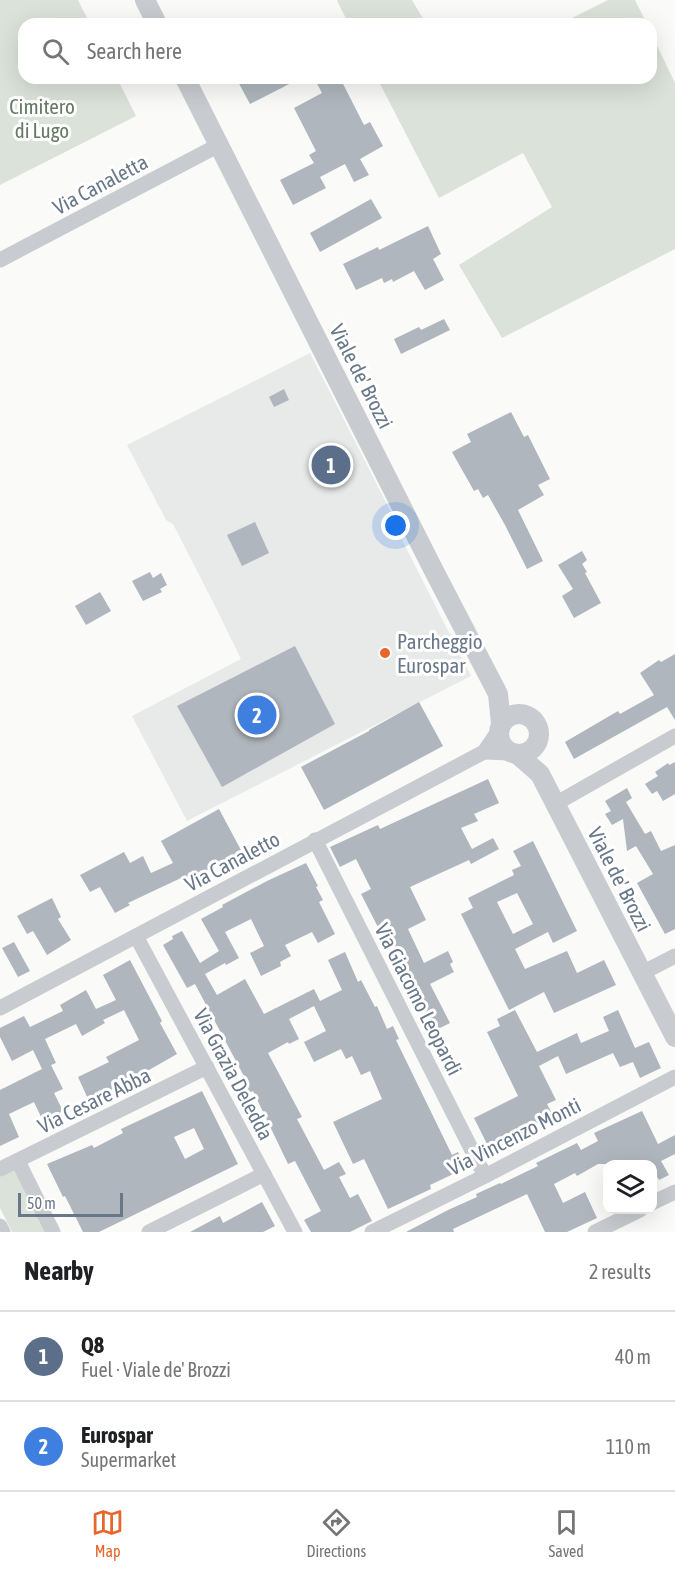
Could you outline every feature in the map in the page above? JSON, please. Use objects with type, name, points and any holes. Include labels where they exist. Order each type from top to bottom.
[{"type":"street","points":[[145,0],[154,18]]},
{"type":"street","name":"Viale de' Brozzi","points":[[188,84],[498,694],[501,744],[540,774]]},
{"type":"street","name":"Via Canaletta","points":[[0,260],[219,145]]},
{"type":"street","name":"Viale de' Brozzi","points":[[498,694],[535,722],[539,734],[540,774],[675,1037]]},
{"type":"street","points":[[500,727],[505,719],[511,716],[524,715]]},
{"type":"street","name":"Via Canaletto","points":[[484,752],[500,727]]},
{"type":"street","points":[[555,804],[675,736]]},
{"type":"street","points":[[514,753],[524,754],[535,747],[538,741]]},
{"type":"street","name":"Via Canaletto","points":[[0,1008],[484,752],[514,753]]},
{"type":"street","name":"Via Giacomo Leopardi","points":[[315,840],[485,1176]]},
{"type":"street","name":"Via Grazia Deledda","points":[[136,936],[296,1232]]},
{"type":"street","points":[[642,973],[675,956]]},
{"type":"street","name":"Via Cesare Abba","points":[[0,1170],[207,1068]]},
{"type":"street","name":"Via Vincenzo Monti","points":[[372,1232],[675,1077]]},
{"type":"street","points":[[18,1161],[53,1232]]},
{"type":"street","points":[[149,1232],[264,1174]]},
{"type":"street","points":[[657,1201],[675,1192]]},
{"type":"street","points":[[595,1232],[630,1214]]},
{"type":"street","points":[[0,1226],[3,1232]]},
{"type":"shaded area","points":[[310,353],[471,676],[187,821],[132,716],[241,659],[173,524],[166,520],[127,445]]},
{"type":"green space","name":"Cimitero di Lugo","points":[[0,0],[78,0],[87,18],[18,18],[18,84],[120,84],[136,116],[0,185]]},
{"type":"green space","points":[[412,0],[422,18],[346,18],[337,1]]},
{"type":"green space","points":[[608,0],[635,0],[644,18],[572,18]]},
{"type":"green space","points":[[657,46],[675,83],[675,249],[502,338],[459,265],[552,207],[523,153],[439,198],[380,84],[657,84]]},
{"type":"green space","points":[[16,1166],[50,1232],[12,1232],[0,1208],[0,1175]]},
{"type":"building","points":[[239,84],[289,84],[250,104]]},
{"type":"building","points":[[317,84],[343,84],[364,125],[370,122],[383,146],[360,159],[369,175],[354,182],[345,164],[320,177],[326,188],[293,205],[280,180],[314,163],[309,155],[316,151],[294,108],[322,93]]},
{"type":"building","points":[[371,199],[382,218],[320,252],[310,233]]},
{"type":"building","points":[[428,226],[441,254],[433,259],[444,280],[425,290],[414,271],[393,282],[392,279],[384,283],[382,278],[356,290],[343,264],[378,247],[379,250]]},
{"type":"building","points":[[444,319],[450,330],[401,354],[394,339],[419,327],[421,330]]},
{"type":"building","points":[[284,389],[289,400],[274,407],[269,397]]},
{"type":"building","points":[[511,412],[524,437],[528,435],[550,479],[538,485],[544,495],[518,510],[543,561],[527,569],[488,495],[483,498],[478,489],[474,491],[452,452],[471,442],[467,434]]},
{"type":"building","points":[[255,522],[269,553],[242,566],[227,535]]},
{"type":"building","points":[[582,551],[587,560],[582,564],[587,572],[585,573],[601,603],[574,618],[562,596],[573,589],[558,565]]},
{"type":"building","points":[[150,572],[153,578],[161,573],[167,585],[160,589],[162,592],[143,601],[132,581]]},
{"type":"building","points":[[100,592],[111,611],[86,625],[75,606]]},
{"type":"building","points":[[295,646],[335,724],[222,787],[177,706]]},
{"type":"building","points":[[675,654],[675,720],[667,707],[574,759],[565,742],[618,711],[620,714],[654,695],[640,673],[659,660],[661,662]]},
{"type":"building","points":[[419,702],[443,746],[324,810],[301,767]]},
{"type":"building","points":[[675,762],[675,794],[663,801],[657,791],[652,794],[645,784],[658,776],[655,772],[668,763],[669,765]]},
{"type":"building","points":[[488,779],[499,803],[474,814],[478,821],[461,828],[472,849],[493,838],[499,849],[471,864],[469,860],[410,887],[426,920],[408,929],[424,963],[448,951],[453,962],[450,964],[454,972],[430,984],[450,1023],[430,1033],[361,894],[371,889],[356,859],[340,867],[330,847],[378,825],[380,829]]},
{"type":"building","points":[[627,788],[632,798],[626,802],[645,834],[651,831],[661,851],[675,845],[675,929],[665,934],[637,883],[653,874],[636,846],[627,851],[623,819],[612,825],[605,814],[611,811],[605,801]]},
{"type":"building","points":[[219,809],[242,852],[184,883],[181,878],[128,903],[130,905],[115,913],[100,887],[90,892],[80,875],[124,852],[130,863],[143,856],[151,873],[173,863],[161,841]]},
{"type":"building","points":[[533,841],[577,931],[553,943],[548,932],[515,949],[525,969],[567,951],[577,973],[604,960],[616,985],[554,1013],[544,992],[509,1010],[461,914],[473,908],[468,898],[514,875],[512,870],[521,866],[513,851]],"holes":[[[517,893],[533,924],[513,934],[497,902]]]},
{"type":"building","points":[[306,863],[323,900],[319,902],[335,934],[318,943],[312,932],[285,945],[291,956],[280,962],[281,966],[261,976],[250,953],[264,946],[251,919],[225,932],[239,958],[205,974],[217,995],[245,979],[264,1014],[314,989],[320,1001],[342,990],[328,960],[345,952],[358,982],[361,980],[375,1007],[377,1006],[387,1029],[393,1026],[399,1039],[396,1040],[452,1155],[458,1152],[466,1168],[430,1185],[431,1189],[388,1209],[364,1159],[353,1164],[333,1122],[382,1099],[370,1071],[361,1075],[352,1056],[346,1059],[341,1049],[314,1062],[304,1042],[326,1031],[314,1006],[289,1019],[299,1039],[268,1053],[302,1117],[297,1119],[324,1170],[339,1162],[346,1174],[339,1177],[350,1198],[358,1194],[372,1221],[350,1232],[311,1232],[304,1220],[321,1211],[295,1161],[288,1164],[253,1091],[249,1093],[241,1080],[245,1078],[195,984],[187,988],[163,945],[173,939],[172,936],[182,931],[200,963],[219,951],[201,919],[267,881]]},
{"type":"building","points":[[52,898],[61,917],[58,919],[71,940],[47,955],[33,931],[27,934],[17,916]]},
{"type":"building","points":[[14,942],[30,971],[18,977],[2,948]]},
{"type":"building","points":[[130,960],[177,1054],[89,1101],[78,1077],[109,1062],[106,1057],[139,1040],[124,1010],[103,1020],[105,1023],[82,1036],[76,1024],[45,1039],[56,1063],[51,1065],[63,1089],[54,1093],[63,1111],[43,1121],[34,1102],[9,1114],[19,1137],[0,1146],[0,1090],[42,1069],[33,1050],[12,1061],[0,1037],[0,1028],[24,1016],[30,1027],[63,1011],[60,1005],[86,990],[96,1009],[116,1000],[103,975]]},
{"type":"building","points":[[515,1010],[537,1052],[577,1033],[581,1043],[609,1031],[603,1017],[618,1010],[635,1048],[649,1042],[661,1068],[640,1078],[633,1062],[620,1067],[613,1053],[566,1074],[558,1056],[539,1066],[556,1100],[547,1104],[555,1119],[541,1126],[542,1129],[492,1154],[474,1118],[518,1096],[487,1032],[500,1026],[497,1019]]},
{"type":"building","points":[[202,1091],[238,1164],[99,1232],[83,1232],[47,1164],[92,1145],[94,1148],[123,1133],[121,1129]],"holes":[[[194,1128],[204,1149],[185,1159],[174,1137]]]},
{"type":"building","points":[[642,1111],[658,1144],[675,1135],[675,1154],[661,1161],[669,1175],[659,1180],[657,1160],[603,1160],[603,1164],[598,1164],[577,1176],[575,1173],[554,1184],[563,1203],[585,1192],[597,1218],[567,1232],[545,1232],[527,1194],[453,1229],[454,1232],[406,1232],[477,1197],[476,1194],[538,1166],[536,1163],[577,1143],[581,1150],[598,1141],[594,1133]]},
{"type":"building","points":[[262,1202],[275,1226],[263,1232],[190,1232],[220,1216],[223,1223]]},
{"type":"place","name":"Q8","points":[[331,465]]},
{"type":"place","name":"Parcheggio Eurospar","points":[[385,653]]},
{"type":"place","name":"Eurospar","points":[[257,715]]}]
